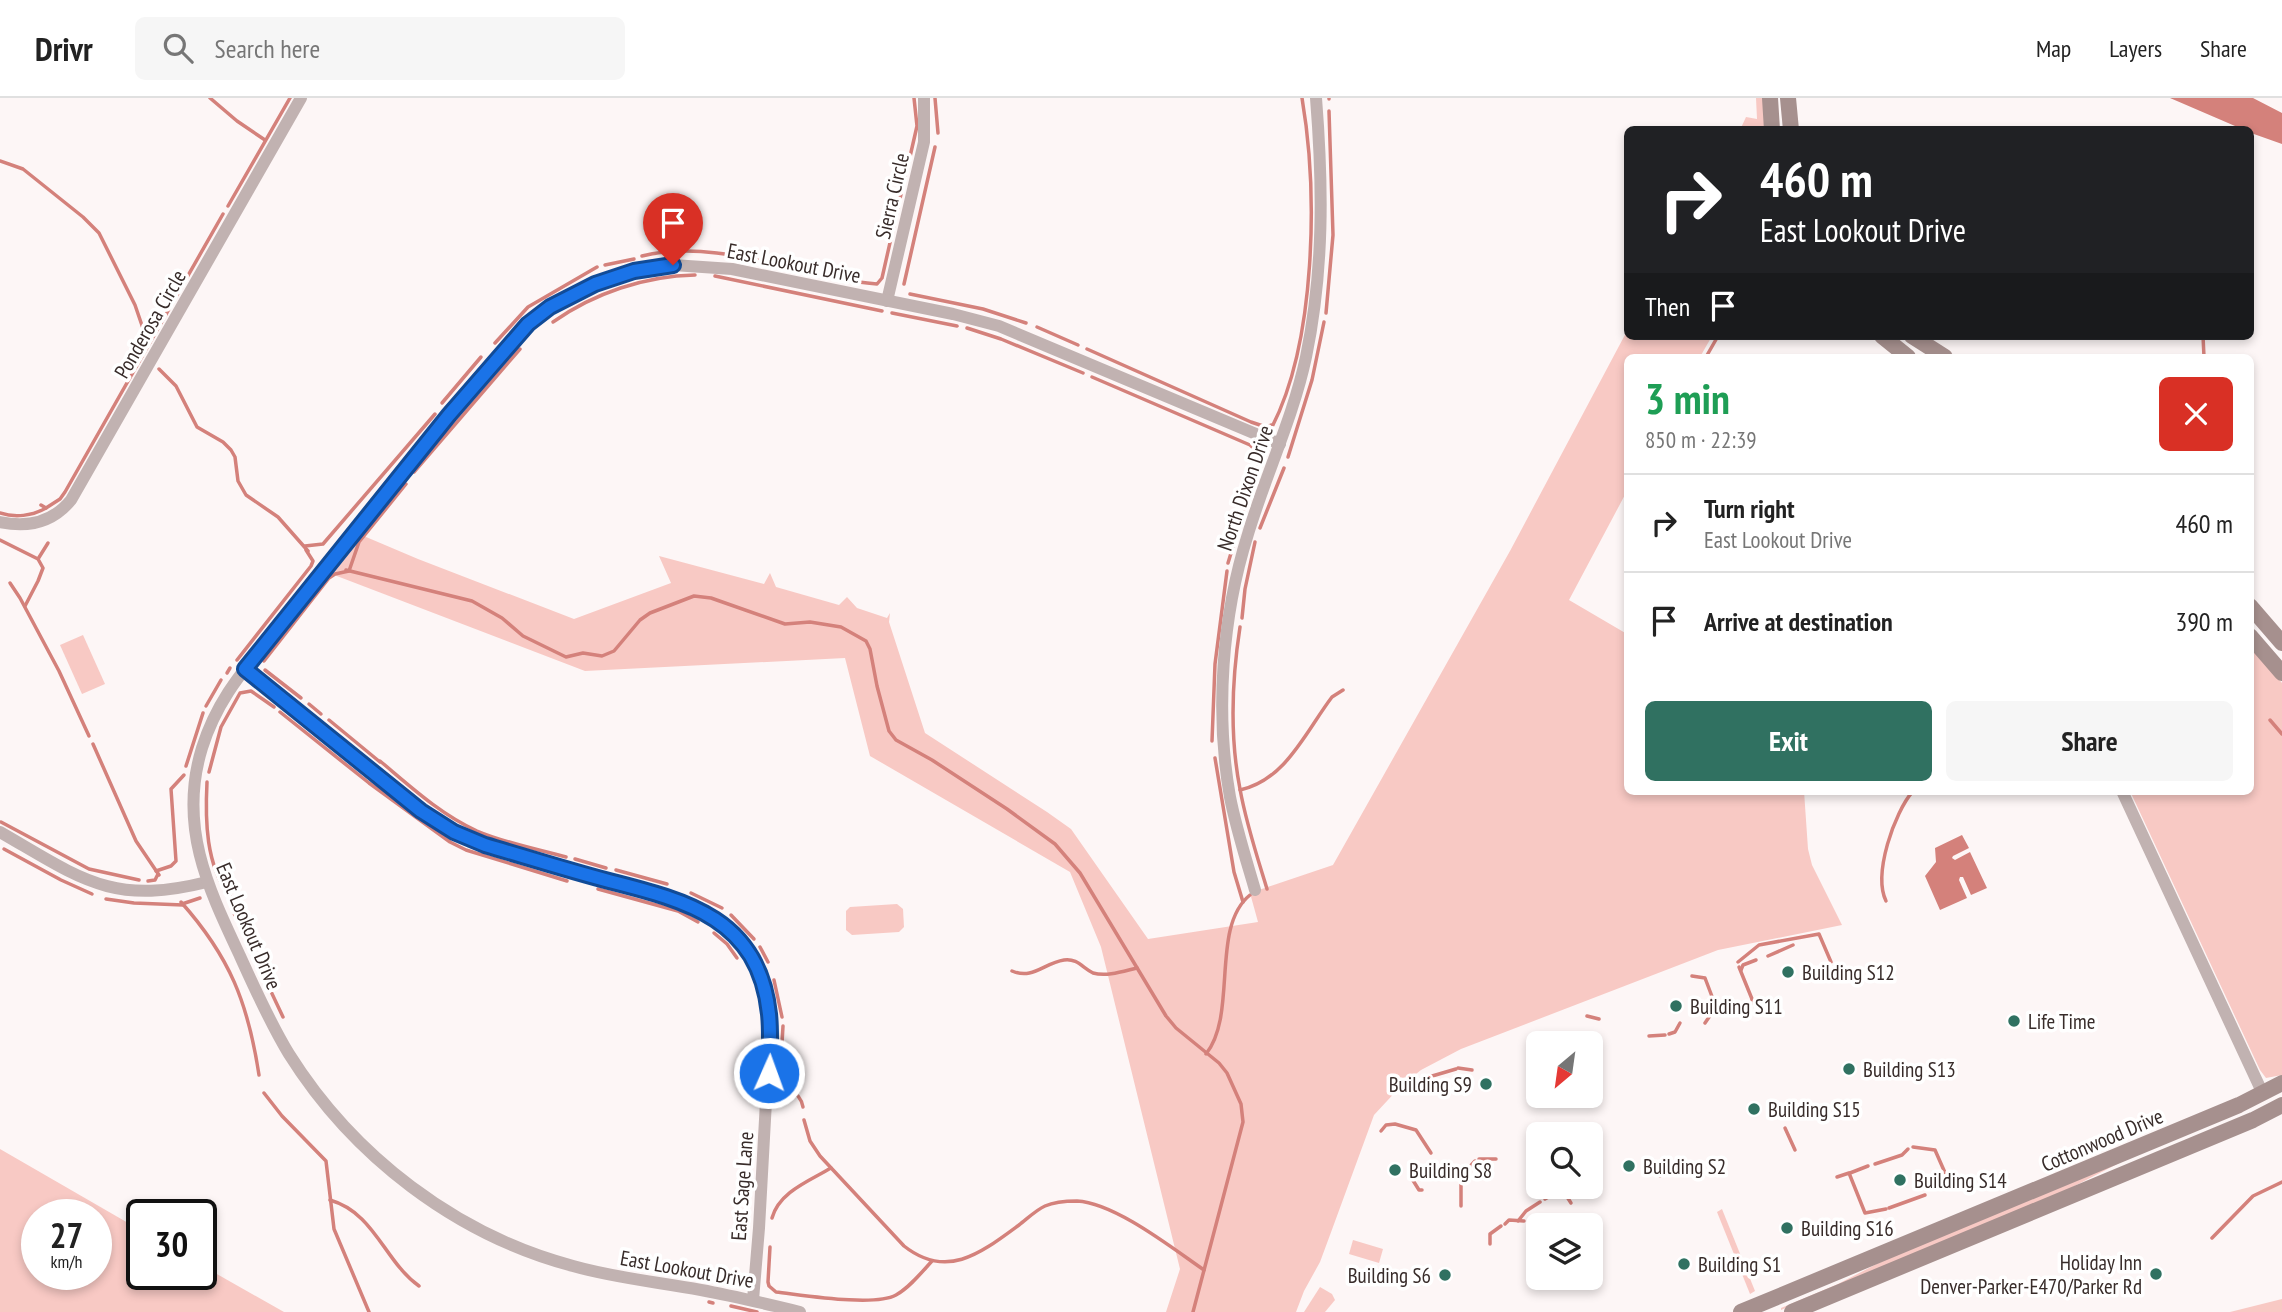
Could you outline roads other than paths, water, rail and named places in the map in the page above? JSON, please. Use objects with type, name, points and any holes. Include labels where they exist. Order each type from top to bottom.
[{"type":"main road","points":[[1770,98],[1772,126]]},
{"type":"main road","points":[[1788,98],[1791,126]]},
{"type":"main road","points":[[1887,340],[1905,354]]},
{"type":"main road","points":[[1918,340],[1940,354]]},
{"type":"main road","points":[[2254,611],[2282,643]]},
{"type":"main road","points":[[2254,641],[2282,673]]},
{"type":"main road","name":"Cottonwood Drive","points":[[1741,1312],[2263,1094],[2282,1083]]},
{"type":"main road","name":"Cottonwood Drive","points":[[1792,1312],[2235,1128],[2282,1105]]},
{"type":"street","name":"Ponderosa Circle","points":[[0,522],[16,525],[40,522],[59,513],[71,500],[301,98]]},
{"type":"street","name":"Sierra Circle","points":[[887,301],[924,142],[924,98]]},
{"type":"street","name":"North Dixon Drive","points":[[1255,890],[1230,792],[1224,721],[1225,670],[1241,556],[1306,360],[1319,277],[1322,197],[1316,98]]},
{"type":"street","name":"East Lookout Drive","points":[[800,1312],[752,1300],[606,1274],[551,1260],[484,1233],[405,1183],[342,1123],[291,1058],[261,1003],[207,882],[194,828],[196,774],[203,745],[219,705],[391,485],[513,339],[538,315],[561,300],[595,284],[634,271],[664,265],[694,265],[754,273],[999,326],[1280,444]]},
{"type":"street","name":"East Sage Lane","points":[[245,669],[417,808],[454,832],[485,845],[681,902],[714,917],[741,944],[761,978],[767,998],[770,1029],[759,1228],[752,1300]]},
{"type":"street","points":[[2124,795],[2263,1094]]},
{"type":"street","points":[[0,832],[76,876],[113,888],[134,892],[160,891],[207,882]]},
{"type":"waterway","points":[[210,98],[265,140]]},
{"type":"waterway","points":[[228,206],[290,98]]},
{"type":"waterway","points":[[909,161],[917,126],[914,98]]},
{"type":"waterway","points":[[935,98],[938,133]]},
{"type":"waterway","points":[[1272,427],[1287,392],[1297,353],[1310,266],[1310,177],[1302,98]]},
{"type":"waterway","points":[[1326,313],[1333,235],[1329,111]]},
{"type":"waterway","points":[[904,284],[935,147]]},
{"type":"waterway","points":[[0,161],[23,169],[99,233],[135,305],[148,343]]},
{"type":"waterway","points":[[642,256],[671,252],[730,255],[877,284],[882,278],[906,172]]},
{"type":"waterway","points":[[46,508],[60,499],[65,492],[223,214]]},
{"type":"waterway","points":[[605,265],[634,259]]},
{"type":"waterway","points":[[495,343],[528,307],[597,267]]},
{"type":"waterway","points":[[553,322],[585,303],[621,288],[657,279],[695,275]]},
{"type":"waterway","points":[[715,276],[882,311]]},
{"type":"waterway","points":[[910,294],[983,309],[1026,323]]},
{"type":"waterway","points":[[892,313],[957,326]]},
{"type":"waterway","points":[[1288,457],[1312,380],[1324,322]]},
{"type":"waterway","points":[[1037,327],[1078,345]]},
{"type":"waterway","points":[[967,328],[1083,373]]},
{"type":"waterway","points":[[1708,354],[1716,340]]},
{"type":"waterway","points":[[2203,340],[2204,354]]},
{"type":"waterway","points":[[414,472],[520,349]]},
{"type":"waterway","points":[[1087,349],[1251,422],[1266,427],[1271,425]]},
{"type":"waterway","points":[[442,403],[481,357]]},
{"type":"waterway","points":[[159,369],[176,386],[197,427],[223,442],[231,450],[235,457],[238,481],[246,495],[278,517],[308,551]]},
{"type":"waterway","points":[[1092,377],[1250,445],[1259,453]]},
{"type":"waterway","points":[[305,546],[323,544],[435,414]]},
{"type":"waterway","points":[[1228,563],[1259,461],[1259,453],[1263,450]]},
{"type":"waterway","points":[[1260,528],[1284,468]]},
{"type":"waterway","points":[[264,661],[329,578],[349,571],[359,542],[406,484]]},
{"type":"waterway","points":[[0,513],[17,516],[29,514],[46,508],[41,505]]},
{"type":"waterway","points":[[0,540],[38,559],[43,568],[25,606]]},
{"type":"waterway","points":[[1242,618],[1255,542]]},
{"type":"waterway","points":[[38,559],[48,543]]},
{"type":"waterway","points":[[237,660],[311,566],[313,561],[306,550]]},
{"type":"waterway","points":[[346,570],[472,601],[502,618],[523,636],[566,657],[583,653],[602,656],[614,651],[640,620],[650,613],[694,596],[711,598],[785,624],[810,622],[841,627],[866,641],[889,731],[896,740],[1007,809],[1055,844],[1080,873],[1166,1016],[1227,1073],[1241,1104],[1243,1122],[1193,1312]]},
{"type":"waterway","points":[[1212,741],[1215,664],[1227,571]]},
{"type":"waterway","points":[[10,583],[59,671],[89,736]]},
{"type":"waterway","points":[[1240,627],[1235,667],[1233,729],[1237,770],[1245,814],[1267,889]]},
{"type":"waterway","points":[[227,673],[230,668]]},
{"type":"waterway","points":[[265,670],[301,698]]},
{"type":"waterway","points":[[206,706],[221,680]]},
{"type":"waterway","points":[[1240,790],[1256,785],[1282,765],[1304,739],[1332,697],[1343,690]]},
{"type":"waterway","points":[[209,772],[221,727],[240,693],[251,691],[274,707]]},
{"type":"waterway","points":[[309,704],[321,714]]},
{"type":"waterway","points":[[280,712],[369,783],[450,842],[466,850],[567,881]]},
{"type":"waterway","points":[[186,766],[203,713]]},
{"type":"waterway","points":[[329,720],[380,762]]},
{"type":"waterway","points":[[2270,720],[2282,734]]},
{"type":"waterway","points":[[93,744],[136,841],[159,875]]},
{"type":"waterway","points":[[1215,758],[1234,872],[1243,902]]},
{"type":"waterway","points":[[380,761],[426,799],[463,824],[499,839],[566,857]]},
{"type":"waterway","points":[[156,871],[171,866],[176,861],[171,789],[184,775]]},
{"type":"waterway","points":[[207,782],[206,812],[211,856],[221,883],[229,895]]},
{"type":"waterway","points":[[1886,901],[1882,876],[1887,844],[1910,795]]},
{"type":"waterway","points":[[1,822],[89,869],[139,880]]},
{"type":"waterway","points":[[4,849],[92,894]]},
{"type":"waterway","points":[[575,859],[606,868]]},
{"type":"waterway","points":[[616,870],[667,884]]},
{"type":"waterway","points":[[148,881],[155,880],[158,874]]},
{"type":"waterway","points":[[598,889],[678,911],[698,922]]},
{"type":"waterway","points":[[691,893],[722,908]]},
{"type":"waterway","points":[[230,895],[233,911],[283,1017]]},
{"type":"waterway","points":[[1206,1054],[1221,1017],[1231,928],[1238,909],[1250,895]]},
{"type":"waterway","points":[[182,904],[200,898]]},
{"type":"waterway","points":[[106,899],[183,905]]},
{"type":"waterway","points":[[181,902],[212,942],[234,982],[249,1025],[259,1075]]},
{"type":"waterway","points":[[731,915],[754,939]]},
{"type":"waterway","points":[[714,933],[727,944],[737,958]]},
{"type":"waterway","points":[[1738,962],[1759,945],[1819,934],[1831,962]]},
{"type":"waterway","points":[[1768,956],[1793,945]]},
{"type":"waterway","points":[[760,947],[768,962]]},
{"type":"waterway","points":[[1012,971],[1032,972],[1069,960],[1098,974],[1137,968]]},
{"type":"waterway","points":[[1741,970],[1743,965],[1756,960]]},
{"type":"waterway","points":[[1739,967],[1752,999],[1751,1004]]},
{"type":"waterway","points":[[1692,976],[1705,978],[1716,1007],[1705,1023]]},
{"type":"waterway","points":[[774,980],[782,1017]]},
{"type":"waterway","points":[[1587,1016],[1599,1019]]},
{"type":"waterway","points":[[1669,1034],[1675,1032],[1680,1023]]},
{"type":"waterway","points":[[783,1026],[780,1078],[800,1098],[803,1107]]},
{"type":"waterway","points":[[1649,1036],[1665,1035]]},
{"type":"waterway","points":[[1458,1068],[1472,1070]]},
{"type":"waterway","points":[[1422,1079],[1456,1069]]},
{"type":"waterway","points":[[264,1093],[282,1116],[326,1161],[334,1229],[369,1312]]},
{"type":"waterway","points":[[804,1120],[810,1141],[820,1156],[904,1246],[920,1256],[949,1262],[963,1259],[991,1245],[1045,1206],[1077,1201],[1092,1204],[1125,1218],[1204,1270]]},
{"type":"waterway","points":[[1381,1131],[1386,1125],[1395,1124],[1416,1130],[1431,1153]]},
{"type":"waterway","points":[[1785,1128],[1795,1150]]},
{"type":"waterway","points":[[1913,1147],[1935,1150],[1946,1175]]},
{"type":"waterway","points":[[1875,1164],[1902,1155],[1908,1149]]},
{"type":"waterway","points":[[1479,1159],[1496,1159]]},
{"type":"waterway","points":[[1461,1206],[1461,1176],[1475,1161]]},
{"type":"waterway","points":[[1648,1164],[1660,1176]]},
{"type":"waterway","points":[[1850,1173],[1868,1166]]},
{"type":"waterway","points":[[772,1218],[788,1194],[831,1168]]},
{"type":"waterway","points":[[1837,1177],[1849,1173],[1865,1213],[1886,1209]]},
{"type":"waterway","points":[[1409,1174],[1419,1190],[1422,1190]]},
{"type":"waterway","points":[[2212,1238],[2253,1196],[2282,1182]]},
{"type":"waterway","points":[[1889,1208],[1925,1195]]},
{"type":"waterway","points":[[1568,1199],[1571,1203]]},
{"type":"waterway","points":[[330,1200],[358,1215],[407,1276],[419,1286]]},
{"type":"waterway","points":[[1518,1221],[1526,1211],[1540,1202]]},
{"type":"waterway","points":[[1505,1224],[1509,1220],[1524,1221]]},
{"type":"waterway","points":[[1490,1244],[1490,1234],[1501,1226]]},
{"type":"waterway","points":[[770,1247],[768,1282],[776,1292],[838,1299],[872,1300],[896,1295],[911,1284],[932,1261]]},
{"type":"waterway","points":[[709,1302],[713,1303]]},
{"type":"waterway","points":[[731,1306],[757,1312]]},
{"type":"place","name":"Building S12","points":[[1788,972]]},
{"type":"place","name":"Building S11","points":[[1676,1006]]},
{"type":"place","name":"Life Time","points":[[2014,1021]]},
{"type":"place","name":"Building S13","points":[[1849,1069]]},
{"type":"place","name":"Building S9","points":[[1486,1084]]},
{"type":"place","name":"Building S15","points":[[1754,1109]]},
{"type":"place","name":"Building S2","points":[[1629,1166]]},
{"type":"place","name":"Building S8","points":[[1395,1170]]},
{"type":"place","name":"Building S14","points":[[1900,1180]]},
{"type":"place","name":"Building S16","points":[[1787,1228]]},
{"type":"place","name":"Building S1","points":[[1684,1264]]},
{"type":"place","name":"Holiday Inn Denver-Parker-E470/Parker Rd","points":[[2156,1274]]},
{"type":"place","name":"Building S6","points":[[1445,1275]]}]
